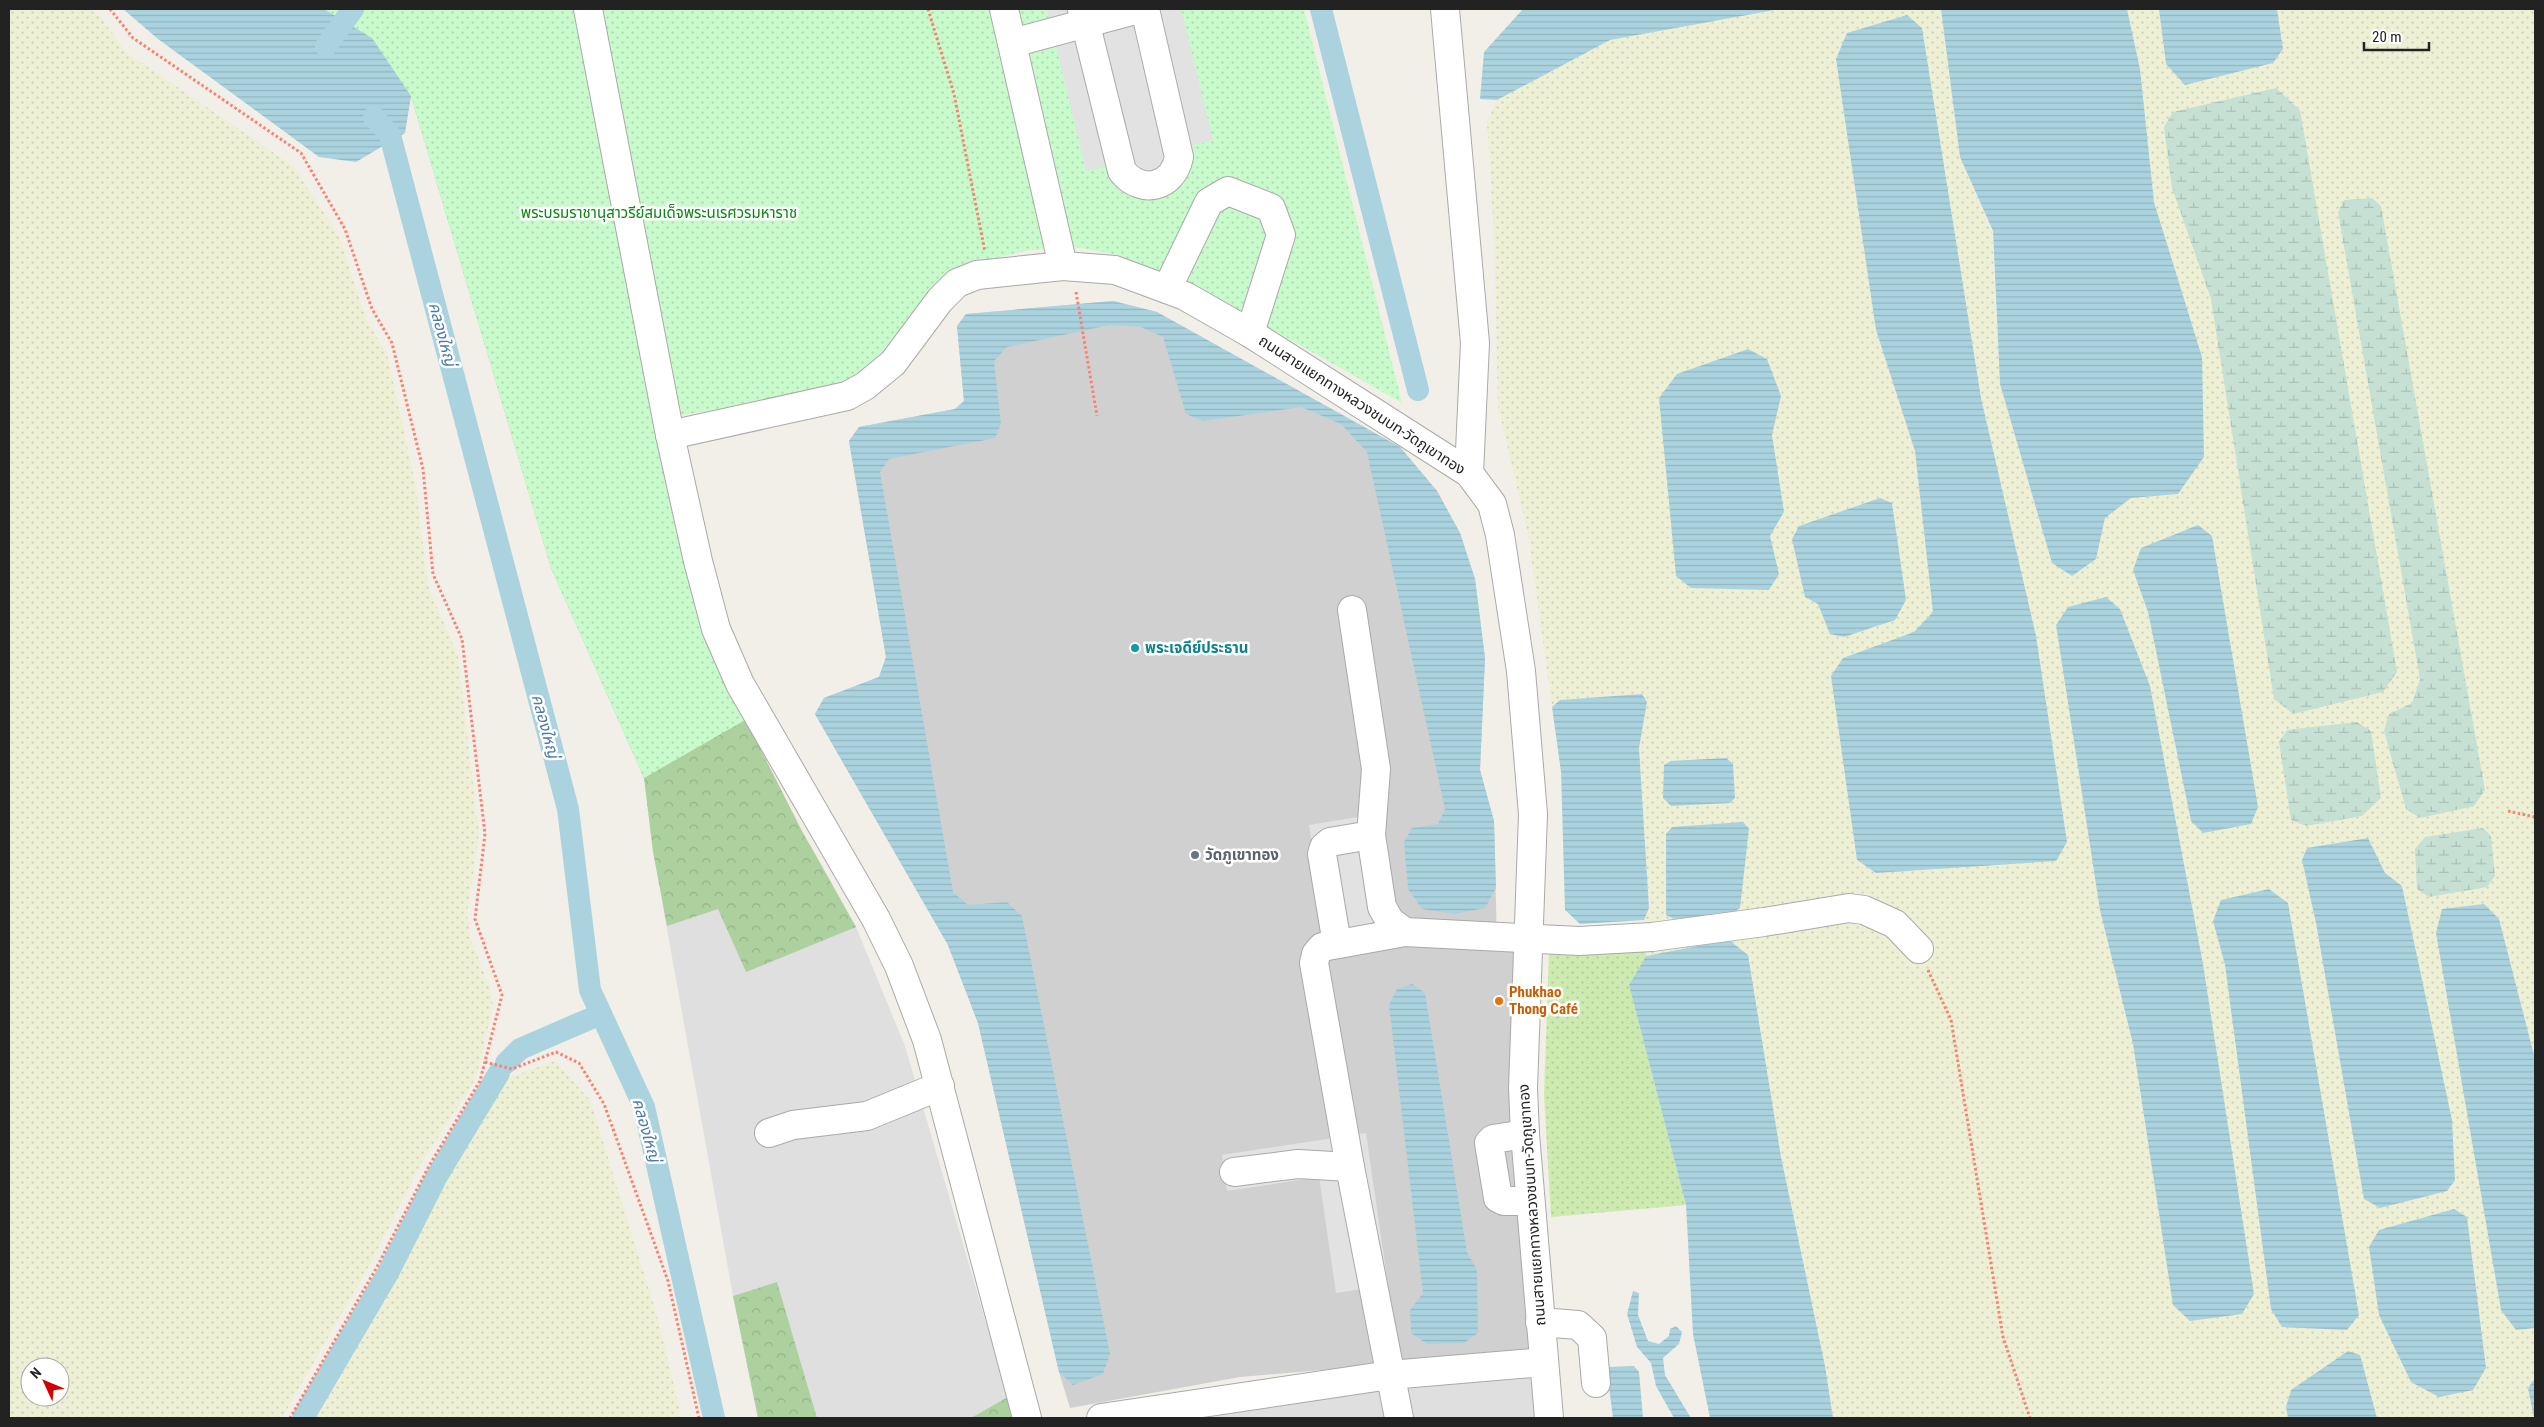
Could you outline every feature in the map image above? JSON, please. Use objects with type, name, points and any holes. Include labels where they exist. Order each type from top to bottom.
[{"type":"street","points":[[588,9],[670,435],[698,561],[716,629],[740,684],[876,920],[900,966],[927,1040],[940,1086],[1027,1418]]},
{"type":"street","points":[[1004,9],[1063,266]]},
{"type":"street","points":[[1012,43],[1084,16],[1139,9]]},
{"type":"street","points":[[1084,16],[1122,171],[1134,183],[1142,186],[1160,184],[1173,174],[1179,157],[1146,9]]},
{"type":"street","points":[[1445,9],[1475,343],[1469,473]]},
{"type":"street","points":[[1167,289],[1209,202],[1228,191],[1271,208],[1282,235],[1250,333]]},
{"type":"street","name":"ถนนสายแยกทางหลวงชนบท-วัดภูเขาทอง","points":[[670,435],[847,396],[866,386],[894,363],[940,300],[957,283],[977,275],[1063,266],[1115,270],[1185,296],[1250,333],[1469,473],[1492,504],[1500,535],[1520,671],[1533,814],[1523,1088],[1524,1134],[1549,1418]]},
{"type":"street","points":[[1352,610],[1376,769],[1372,835],[1382,907],[1390,921],[1405,932]]},
{"type":"street","points":[[1337,944],[1322,854],[1324,847],[1330,842],[1372,835]]},
{"type":"street","points":[[1399,1418],[1350,1166],[1314,963],[1316,954],[1322,947],[1405,932],[1579,941],[1652,936],[1764,922],[1849,908],[1864,910],[1895,924],[1919,949]]},
{"type":"street","points":[[769,1133],[793,1125],[867,1116],[940,1086]]},
{"type":"street","points":[[1524,1134],[1493,1139],[1489,1143],[1498,1198],[1504,1201],[1529,1201]]},
{"type":"street","points":[[1234,1172],[1298,1164],[1350,1166]]},
{"type":"street","points":[[1540,1322],[1578,1325],[1592,1338],[1596,1383]]},
{"type":"street","points":[[1101,1418],[1390,1375],[1544,1362]]},
{"type":"path","points":[[110,9],[133,38],[301,153],[345,229],[372,309],[392,344],[423,468],[433,574],[462,639],[485,834],[475,919],[502,995],[480,1081],[429,1166],[377,1267],[290,1418]]},
{"type":"path","points":[[928,9],[954,94],[989,274]]},
{"type":"path","points":[[1076,292],[1097,416]]},
{"type":"path","points":[[2508,811],[2535,817]]},
{"type":"path","points":[[1919,949],[1951,1020],[2003,1337],[2030,1418]]},
{"type":"path","points":[[485,1062],[512,1069],[556,1052],[579,1063],[604,1104],[668,1280],[699,1418]]},
{"type":"shaded area","points":[[1047,9],[1181,9],[1213,140],[1190,146],[1182,180],[1107,166],[1086,171]]},
{"type":"shaded area","name":"วัดภูเขาทอง","points":[[1113,301],[1157,312],[1400,447],[1437,491],[1460,533],[1475,579],[1485,658],[1480,770],[1494,821],[1497,945],[1521,946],[1530,1352],[1240,1377],[1070,1408],[1059,1372],[978,1023],[948,945],[815,714],[824,698],[879,677],[886,657],[849,441],[859,427],[955,409],[964,401],[957,326],[966,314]]},
{"type":"shaded area","points":[[1376,814],[1398,947],[1331,959],[1309,825]]},
{"type":"shaded area","points":[[810,844],[856,927],[905,1046],[1014,1418],[758,1418],[733,1296],[663,907]]},
{"type":"shaded area","points":[[1366,1133],[1388,1285],[1336,1293],[1319,1177],[1227,1191],[1222,1155]]},
{"type":"shaded area","points":[[1540,1376],[1543,1418],[1186,1418],[1353,1394]]},
{"type":"green space","points":[[9,9],[88,9],[100,16],[126,52],[293,166],[339,236],[366,319],[387,354],[416,487],[428,586],[458,656],[479,834],[467,914],[471,940],[490,988],[493,1006],[476,1078],[421,1164],[369,1266],[282,1418],[9,1418]]},
{"type":"green space","name":"พระบรมราชานุสาวรีย์สมเด็จพระนเรศวรมหาราช","points":[[324,9],[1304,9],[1402,403],[1227,304],[1118,255],[1075,247],[1030,250],[967,265],[924,297],[882,352],[857,376],[820,392],[659,419],[747,719],[644,778],[551,568],[411,96],[372,38]]},
{"type":"green space","points":[[386,9],[802,831],[856,927],[746,972],[718,909],[667,926],[653,852],[644,778],[551,568],[411,96],[372,38]]},
{"type":"green space","points":[[1780,9],[1941,9],[1960,157],[1992,231],[2000,384],[2052,563],[2096,559],[2105,518],[2131,498],[2178,494],[2202,357],[2154,202],[2140,69],[2127,9],[2535,9],[2535,1418],[1833,1418],[1825,1366],[1781,1157],[1729,940],[1646,956],[1644,920],[1649,908],[1639,748],[1647,702],[1642,694],[1560,700],[1552,707],[1528,534],[1498,407],[1494,234],[1487,122],[1497,100],[1610,40]]},
{"type":"green space","points":[[2276,88],[2300,110],[2397,672],[2383,692],[2293,714],[2274,699],[2211,299],[2172,188],[2164,127],[2173,112]]},
{"type":"green space","points":[[2372,198],[2381,206],[2485,790],[2474,806],[2420,818],[2406,809],[2384,731],[2389,714],[2412,703],[2420,679],[2338,212],[2344,200]]},
{"type":"green space","points":[[2357,722],[2371,731],[2381,798],[2362,816],[2306,826],[2291,820],[2279,742],[2287,730]]},
{"type":"green space","points":[[2483,828],[2491,836],[2495,876],[2487,887],[2429,897],[2417,889],[2415,849],[2425,837]]},
{"type":"green space","points":[[1645,942],[1646,956],[1629,985],[1686,1205],[1551,1217],[1544,1095],[1549,951]]},
{"type":"green space","points":[[555,1061],[590,1100],[657,1315],[682,1418],[307,1418],[448,1164],[508,1078]]},
{"type":"green space","points":[[777,1282],[817,1418],[758,1418],[733,1296]]},
{"type":"green space","points":[[1008,1397],[1014,1418],[971,1418]]},
{"type":"water","points":[[123,9],[324,9],[372,38],[411,96],[405,133],[356,162],[319,157],[158,39]]},
{"type":"water","points":[[1523,9],[1780,9],[1610,40],[1497,100],[1480,99],[1484,52]]},
{"type":"water","points":[[1941,9],[2127,9],[2140,69],[2154,202],[2202,357],[2204,457],[2178,494],[2131,498],[2105,518],[2096,559],[2072,576],[2052,563],[2000,384],[1993,231],[1960,157]]},
{"type":"water","points":[[2159,9],[2277,9],[2283,49],[2273,63],[2185,85],[2166,64]]},
{"type":"water","points":[[1907,15],[1922,28],[1981,398],[2036,636],[2067,842],[2056,861],[1876,873],[1857,860],[1831,676],[1843,658],[1914,632],[1933,612],[1915,451],[1876,330],[1836,59],[1847,33]]},
{"type":"water","points":[[1113,301],[1157,312],[1400,447],[1437,491],[1460,533],[1475,579],[1485,658],[1480,770],[1494,821],[1496,888],[1485,908],[1455,914],[1422,909],[1408,889],[1404,842],[1412,828],[1438,824],[1445,809],[1367,452],[1341,424],[1301,407],[1203,421],[1186,414],[1163,337],[1141,327],[1110,325],[1007,347],[994,361],[1001,424],[995,438],[889,459],[880,472],[953,892],[968,905],[1007,902],[1022,916],[1110,1354],[1103,1374],[1073,1385],[1059,1372],[978,1023],[948,945],[815,714],[824,698],[879,677],[886,657],[849,441],[859,427],[955,409],[964,401],[957,326],[966,314]]},
{"type":"water","points":[[1748,349],[1767,359],[1781,396],[1772,435],[1784,512],[1770,536],[1779,574],[1769,590],[1691,588],[1676,576],[1659,398],[1677,374]]},
{"type":"water","points":[[1880,498],[1892,503],[1906,600],[1895,620],[1844,637],[1830,634],[1818,604],[1805,597],[1792,539],[1799,526]]},
{"type":"water","points":[[2198,525],[2212,536],[2258,807],[2251,824],[2203,833],[2191,821],[2148,612],[2133,570],[2141,548]]},
{"type":"water","points":[[2106,597],[2120,609],[2150,686],[2203,964],[2254,1294],[2242,1314],[2190,1321],[2173,1305],[2133,1044],[2100,910],[2056,625],[2068,607]]},
{"type":"water","points":[[1642,694],[1647,702],[1639,748],[1649,908],[1644,920],[1580,924],[1565,910],[1561,772],[1552,707],[1560,700]]},
{"type":"water","points":[[1726,758],[1733,764],[1735,798],[1730,803],[1671,806],[1663,798],[1664,765],[1671,761]]},
{"type":"water","points":[[1743,822],[1749,829],[1740,908],[1733,913],[1674,919],[1666,915],[1666,834],[1672,827]]},
{"type":"water","points":[[2368,838],[2385,873],[2402,886],[2452,1120],[2455,1180],[2447,1191],[2380,1208],[2364,1199],[2316,923],[2302,860],[2307,848]]},
{"type":"water","points":[[2269,889],[2288,903],[2359,1315],[2347,1330],[2282,1327],[2271,1309],[2225,965],[2213,921],[2221,900]]},
{"type":"water","points":[[2484,904],[2499,919],[2535,1059],[2535,1328],[2516,1330],[2501,1310],[2436,933],[2442,909]]},
{"type":"water","points":[[1729,940],[1748,955],[1781,1157],[1825,1366],[1833,1418],[1710,1418],[1693,1334],[1686,1205],[1629,985],[1646,956]]},
{"type":"water","points":[[1412,984],[1425,993],[1467,1252],[1477,1270],[1478,1333],[1464,1343],[1427,1344],[1411,1333],[1410,1310],[1423,1293],[1389,1005],[1397,989]]},
{"type":"water","points":[[2454,1209],[2467,1217],[2486,1368],[2473,1390],[2439,1397],[2411,1382],[2379,1315],[2369,1247],[2379,1230]]},
{"type":"water","points":[[1633,1291],[1639,1293],[1638,1315],[1648,1341],[1659,1344],[1669,1336],[1670,1329],[1676,1326],[1682,1332],[1679,1344],[1663,1358],[1665,1375],[1691,1418],[1674,1418],[1656,1386],[1651,1363],[1637,1347],[1627,1314]]},
{"type":"water","points":[[2348,1351],[2360,1355],[2377,1418],[2288,1418],[2286,1407],[2291,1390]]},
{"type":"water","points":[[1634,1366],[1639,1372],[1643,1418],[1613,1418],[1607,1372],[1609,1367]]},
{"type":"water","points":[[2535,1378],[2535,1418],[2534,1418],[2528,1388]]},
{"type":"waterway","points":[[326,46],[353,9]]},
{"type":"waterway","points":[[1321,9],[1418,390]]},
{"type":"waterway","name":"คลองใหญ่","points":[[374,117],[390,135],[568,809],[590,990],[644,1107],[714,1418]]},
{"type":"waterway","points":[[506,1063],[520,1049],[601,1014]]},
{"type":"waterway","points":[[303,1418],[388,1273],[437,1176],[499,1073]]},
{"type":"place","name":"พระเจดีย์ประธาน","points":[[1135,648]]},
{"type":"place","name":"วัดภูเขาทอง","points":[[1195,855]]},
{"type":"place","name":"Phukhao Thong Café","points":[[1499,1001]]}]
